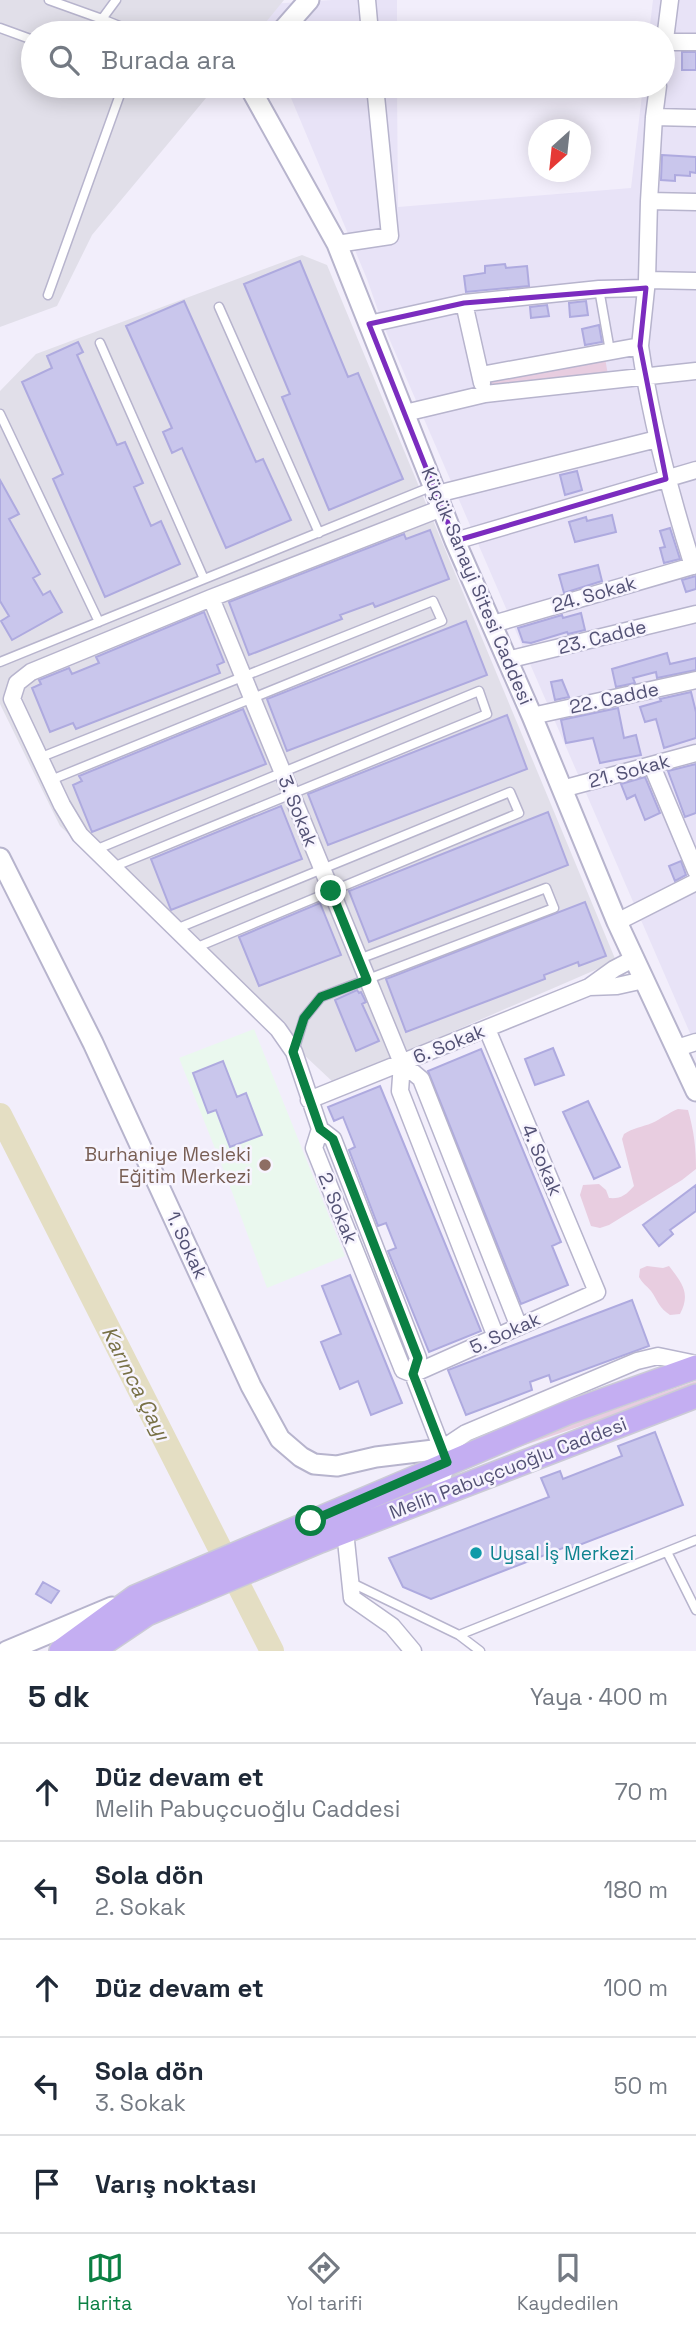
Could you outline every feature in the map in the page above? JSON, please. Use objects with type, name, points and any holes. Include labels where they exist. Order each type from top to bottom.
[{"type":"main road","name":"Melih Pabuçcuoğlu Caddesi","points":[[315,1531],[444,1456],[696,1366]]},
{"type":"main road","name":"Melih Pabuçcuoğlu Caddesi","points":[[315,1531],[345,1531],[696,1396]]},
{"type":"main road","points":[[61,1651],[141,1605],[315,1531]]},
{"type":"main road","points":[[92,1651],[141,1605]]},
{"type":"street","points":[[291,21],[309,0]]},
{"type":"street","points":[[367,0],[369,21]]},
{"type":"street","points":[[667,21],[670,0]]},
{"type":"street","points":[[675,47],[696,42]]},
{"type":"street","name":"Küçük Sanayi Sitesi Caddesi","points":[[256,98],[337,244],[455,541],[493,624],[617,922],[695,1088]]},
{"type":"street","points":[[337,244],[390,236],[376,98]]},
{"type":"street","points":[[656,98],[640,346],[666,479],[694,566]]},
{"type":"street","points":[[654,117],[696,118]]},
{"type":"street","points":[[649,201],[696,202]]},
{"type":"street","points":[[369,324],[464,303],[696,281]]},
{"type":"street","points":[[464,303],[485,394]]},
{"type":"street","points":[[481,375],[640,346]]},
{"type":"street","points":[[405,413],[485,394],[696,371]]},
{"type":"street","points":[[211,598],[437,496],[657,439]]},
{"type":"street","points":[[455,541],[696,470]]},
{"type":"street","name":"24. Sokak","points":[[493,624],[694,566]]},
{"type":"street","name":"3. Sokak","points":[[211,598],[402,1063],[400,1091],[496,1337]]},
{"type":"street","name":"2. Sokak","points":[[211,598],[31,672],[17,682],[12,699],[39,758],[80,835],[278,1029],[293,1052],[320,1129],[333,1139],[418,1358],[413,1374],[444,1456]]},
{"type":"street","name":"23. Cadde","points":[[508,660],[696,614]]},
{"type":"street","name":"22. Cadde","points":[[532,716],[696,680]]},
{"type":"street","name":"21. Sokak","points":[[562,789],[696,753]]},
{"type":"street","points":[[652,766],[696,871]]},
{"type":"street","name":"1. Sokak","points":[[0,858],[93,1043],[251,1386],[280,1439],[314,1464],[337,1466],[376,1457],[444,1456]]},
{"type":"street","points":[[617,922],[696,882]]},
{"type":"street","points":[[589,987],[635,958]]},
{"type":"street","points":[[589,987],[617,986],[644,979]]},
{"type":"street","name":"6. Sokak","points":[[309,1100],[589,987]]},
{"type":"street","name":"4. Sokak","points":[[487,1028],[597,1292]]},
{"type":"street","points":[[677,1048],[696,1042]]},
{"type":"street","name":"3. Sokak","points":[[402,1063],[421,1079],[519,1327]]},
{"type":"street","name":"5. Sokak","points":[[413,1374],[597,1292]]},
{"type":"street","points":[[437,1496],[444,1456]]},
{"type":"street","points":[[345,1531],[352,1598],[392,1626],[413,1651]]},
{"type":"street","points":[[7,1651],[141,1605]]},
{"type":"lane","points":[[49,0],[107,21]]},
{"type":"lane","points":[[102,19],[116,0]]},
{"type":"lane","points":[[0,28],[21,36]]},
{"type":"lane","points":[[48,295],[119,98]]},
{"type":"lane","points":[[599,289],[610,352]]},
{"type":"lane","points":[[219,307],[318,533]]},
{"type":"lane","points":[[100,343],[204,579]]},
{"type":"lane","points":[[0,414],[99,622]]},
{"type":"lane","points":[[0,662],[318,533],[437,496]]},
{"type":"lane","points":[[39,758],[433,601],[442,621],[50,780]]},
{"type":"lane","points":[[95,850],[479,691],[487,714],[113,867]]},
{"type":"lane","points":[[176,929],[510,792],[519,813],[195,948]]},
{"type":"lane","points":[[293,1052],[304,1018],[321,997],[554,908],[546,888],[359,959]]},
{"type":"lane","points":[[459,1635],[696,1541]]},
{"type":"lane","points":[[667,1552],[696,1610]]},
{"type":"lane","points":[[351,1582],[459,1635],[480,1651]]},
{"type":"highlighted area","points":[[646,288],[640,346],[666,479],[455,541],[369,324],[464,303]]},
{"type":"shaded area","points":[[0,0],[284,0],[267,21],[21,21],[21,98],[206,98],[92,235],[57,306],[0,327]]},
{"type":"shaded area","points":[[332,0],[397,0],[397,21],[259,21],[252,5]]},
{"type":"shaded area","points":[[653,0],[696,0],[696,1047],[382,322],[367,279],[291,98],[397,98],[398,207],[631,188],[642,98],[675,98],[675,21],[650,21]]},
{"type":"shaded area","points":[[302,255],[327,265],[616,961],[334,1083],[60,826],[0,704],[0,391],[36,354]]},
{"type":"shaded area","points":[[605,358],[608,375],[489,387],[489,382]]},
{"type":"shaded area","name":"Burhaniye Mesleki Eğitim Merkezi","points":[[254,1029],[345,1256],[267,1288],[179,1058]]},
{"type":"shaded area","points":[[678,1109],[688,1110],[696,1169],[609,1225],[600,1228],[591,1226],[580,1195],[583,1185],[599,1184],[606,1190],[609,1198],[626,1194],[634,1186],[622,1139],[624,1134]]},
{"type":"shaded area","points":[[647,1266],[669,1266],[678,1278],[685,1294],[680,1314],[670,1315],[666,1312],[640,1279],[640,1269]]},
{"type":"shaded area","points":[[696,1381],[696,1387],[507,1451],[506,1447]]},
{"type":"building","points":[[682,52],[696,52],[696,70],[682,70]]},
{"type":"building","points":[[662,155],[696,157],[696,173],[690,172],[690,176],[675,175],[675,181],[661,180]]},
{"type":"building","points":[[300,261],[348,377],[358,373],[403,479],[329,510],[282,397],[290,394],[244,284]]},
{"type":"building","points":[[505,264],[506,268],[527,266],[529,286],[466,292],[464,276],[485,273],[485,266]]},
{"type":"building","points":[[184,301],[256,462],[263,459],[291,520],[226,548],[182,448],[172,453],[163,432],[172,428],[126,326]]},
{"type":"building","points":[[586,301],[588,315],[570,317],[569,303]]},
{"type":"building","points":[[547,305],[549,316],[531,318],[530,307]]},
{"type":"building","points":[[599,325],[602,342],[585,345],[582,329]]},
{"type":"building","points":[[78,342],[83,352],[77,355],[117,445],[125,442],[143,483],[134,487],[151,526],[161,521],[180,564],[105,597],[53,479],[63,474],[22,382],[52,368],[47,356]]},
{"type":"building","points":[[577,471],[582,490],[565,495],[560,475]]},
{"type":"building","points":[[0,480],[19,514],[9,519],[40,574],[33,578],[43,595],[50,591],[62,612],[12,640],[1,621],[9,616],[0,601]]},
{"type":"building","points":[[612,515],[616,532],[575,542],[569,522],[586,517],[587,521]]},
{"type":"building","points":[[670,528],[680,559],[664,563],[660,548],[665,547],[660,531]]},
{"type":"building","points":[[430,530],[449,579],[375,607],[373,603],[340,615],[342,619],[249,655],[229,602],[404,534],[406,539]]},
{"type":"building","points":[[598,565],[602,581],[564,593],[559,575]]},
{"type":"building","points":[[696,576],[696,589],[686,592],[682,580]]},
{"type":"building","points":[[204,612],[224,662],[217,665],[220,673],[76,729],[73,723],[50,732],[32,688],[41,684],[39,680],[69,668],[72,674],[99,663],[96,657]]},
{"type":"building","points":[[581,613],[585,630],[567,632],[531,643],[523,642],[518,628],[562,615],[563,618]]},
{"type":"building","points":[[466,621],[487,675],[287,751],[267,699]]},
{"type":"building","points":[[667,653],[670,664],[696,658],[696,670],[657,678],[656,672],[633,678],[635,683],[616,687],[612,669]]},
{"type":"building","points":[[562,680],[569,697],[555,700],[551,682]]},
{"type":"building","points":[[691,692],[696,712],[696,738],[664,748],[656,719],[645,722],[640,707]]},
{"type":"building","points":[[618,708],[624,738],[636,735],[641,755],[600,763],[593,738],[566,743],[561,720]]},
{"type":"building","points":[[243,709],[266,764],[92,832],[73,785],[82,781],[79,776]]},
{"type":"building","points":[[507,715],[527,769],[328,845],[308,794]]},
{"type":"building","points":[[696,764],[696,813],[685,817],[668,771]]},
{"type":"building","points":[[645,777],[660,813],[645,820],[635,795],[627,799],[621,784]]},
{"type":"building","points":[[281,806],[302,859],[171,910],[151,859]]},
{"type":"building","points":[[548,812],[568,865],[369,942],[349,891]]},
{"type":"building","points":[[681,861],[686,875],[675,881],[669,866]]},
{"type":"building","points":[[585,902],[606,956],[579,966],[578,962],[544,975],[545,979],[406,1032],[386,979]]},
{"type":"building","points":[[320,903],[341,955],[259,986],[239,937]]},
{"type":"building","points":[[357,990],[366,1002],[362,1004],[379,1041],[356,1051],[335,1000]]},
{"type":"building","points":[[553,1048],[564,1075],[535,1085],[525,1059]]},
{"type":"building","points":[[481,1049],[561,1242],[552,1246],[568,1285],[521,1304],[428,1071]]},
{"type":"building","points":[[223,1061],[237,1097],[246,1093],[262,1135],[230,1147],[216,1110],[208,1113],[193,1073]]},
{"type":"building","points":[[380,1086],[481,1331],[429,1352],[388,1251],[396,1248],[386,1223],[378,1226],[349,1150],[355,1147],[343,1117],[334,1121],[328,1107]]},
{"type":"building","points":[[588,1101],[620,1167],[594,1179],[563,1112]]},
{"type":"building","points":[[696,1185],[696,1211],[670,1230],[673,1234],[659,1246],[643,1225]]},
{"type":"building","points":[[350,1275],[402,1403],[371,1415],[358,1381],[340,1389],[321,1342],[341,1334],[322,1286]]},
{"type":"building","points":[[632,1300],[649,1346],[551,1382],[549,1375],[530,1382],[532,1390],[466,1415],[448,1370]]},
{"type":"building","points":[[655,1432],[683,1505],[431,1599],[403,1587],[389,1558],[549,1497],[541,1478],[560,1471],[563,1479],[622,1456],[618,1446]]},
{"type":"building","points":[[43,1582],[59,1591],[51,1603],[36,1594]]},
{"type":"waterway","name":"Karınca Çayı","points":[[0,1115],[272,1651]]},
{"type":"place","name":"Burhaniye Mesleki Eğitim Merkezi","points":[[265,1165]]},
{"type":"place","name":"Uysal İş Merkezi","points":[[476,1553]]},
{"type":"route","points":[[311,1521],[447,1462],[413,1374],[418,1358],[333,1139],[320,1129],[293,1052],[304,1018],[315,1002],[321,997],[367,980],[331,891]]}]
